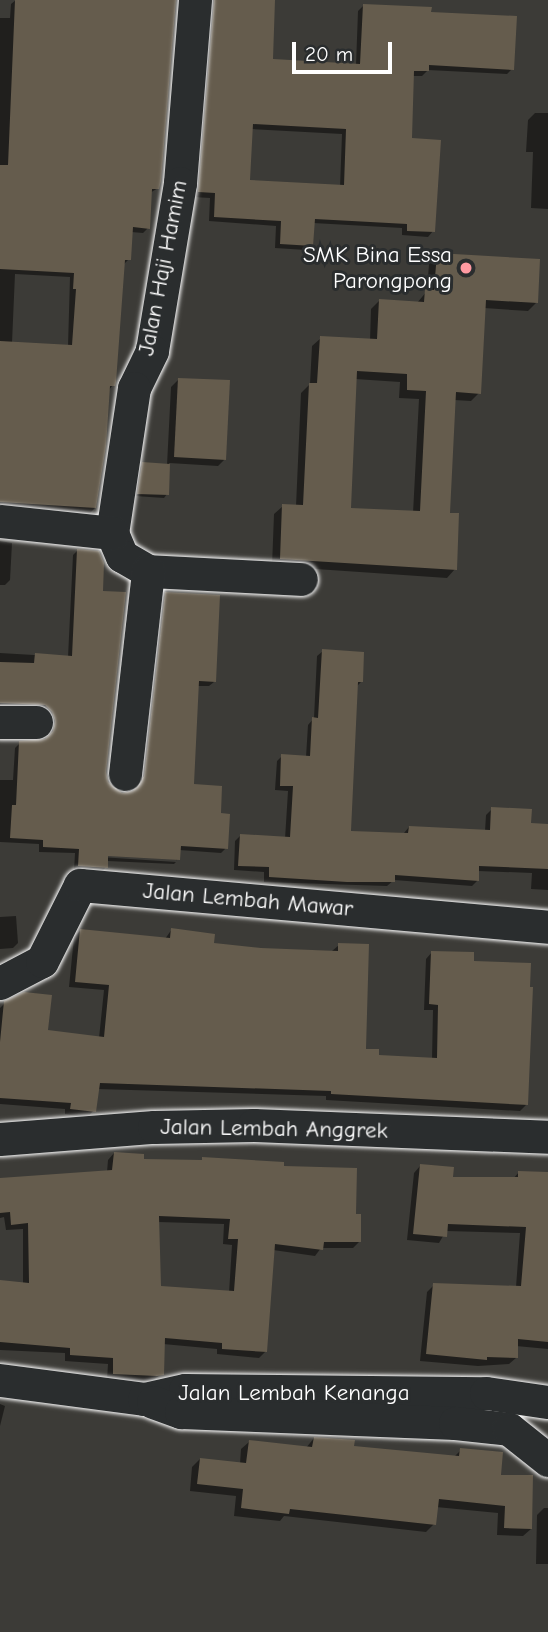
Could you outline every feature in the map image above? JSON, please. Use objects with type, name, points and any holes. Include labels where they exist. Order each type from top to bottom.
[{"type":"street","name":"Jalan Haji Hamim","points":[[113,533],[134,388],[152,351],[180,183],[195,0]]},
{"type":"street","points":[[0,521],[113,533],[122,556],[148,571],[301,579]]},
{"type":"street","points":[[125,774],[148,571]]},
{"type":"street","points":[[0,722],[36,722]]},
{"type":"street","name":"Jalan Lembah Mawar","points":[[0,983],[42,961],[80,885],[548,927]]},
{"type":"street","name":"Jalan Lembah Anggrek","points":[[0,1139],[154,1127],[254,1125],[548,1137]]},
{"type":"street","name":"Jalan Lembah Kenanga","points":[[0,1380],[144,1399],[185,1390],[486,1393],[548,1402]]},
{"type":"street","points":[[144,1399],[181,1412],[455,1423],[509,1429],[548,1460]]},
{"type":"building","points":[[15,0],[176,0],[161,181],[159,189],[152,189],[150,229],[133,227],[131,260],[125,260],[116,382],[115,386],[110,386],[106,446],[96,508],[0,502],[0,341],[72,345],[76,289],[73,289],[74,273],[0,269],[0,165],[8,165]]},
{"type":"building","points":[[214,0],[275,0],[273,59],[360,64],[363,4],[432,7],[431,12],[517,16],[514,70],[429,65],[429,71],[414,71],[412,138],[441,140],[435,232],[407,231],[407,224],[315,219],[313,246],[280,244],[281,221],[214,217],[215,193],[198,192]],"holes":[[[253,124],[346,129],[344,185],[250,180]]]},
{"type":"building","points":[[437,253],[540,259],[538,303],[486,300],[481,394],[456,392],[450,513],[459,513],[457,570],[280,559],[282,504],[303,505],[309,383],[317,383],[320,336],[377,339],[379,299],[424,302],[425,289],[434,290]],"holes":[[[357,371],[407,374],[407,390],[426,391],[420,511],[351,508]]]},
{"type":"building","points":[[178,378],[230,380],[226,460],[174,457]]},
{"type":"building","points":[[142,462],[170,464],[169,495],[137,494]]},
{"type":"building","points":[[77,549],[99,551],[104,563],[103,591],[126,592],[106,772],[108,782],[122,793],[133,791],[144,776],[165,592],[220,595],[216,682],[199,681],[194,784],[222,786],[221,813],[230,814],[228,849],[181,846],[180,860],[108,856],[108,868],[78,866],[79,849],[43,847],[43,840],[10,838],[12,805],[16,805],[19,741],[45,739],[53,731],[55,721],[52,712],[45,705],[0,703],[0,662],[34,663],[35,653],[72,656]]},
{"type":"building","points":[[322,649],[364,652],[363,682],[358,682],[351,831],[408,833],[409,826],[490,830],[491,807],[532,809],[531,823],[548,824],[548,869],[479,866],[479,881],[395,875],[395,882],[347,882],[269,877],[269,867],[238,866],[240,834],[290,837],[293,786],[280,786],[281,754],[310,756],[312,717],[318,718]]},
{"type":"building","points":[[171,928],[215,934],[214,943],[261,948],[338,951],[338,943],[369,944],[366,1049],[379,1049],[379,1055],[437,1058],[438,1005],[429,1004],[431,951],[474,952],[474,961],[531,963],[530,987],[533,987],[528,1105],[331,1094],[331,1091],[100,1083],[96,1112],[70,1109],[71,1103],[0,1098],[0,1042],[4,1001],[24,992],[52,995],[48,1030],[104,1037],[109,985],[75,982],[80,929],[170,938]]},
{"type":"building","points":[[114,1152],[144,1154],[144,1159],[202,1160],[202,1157],[284,1162],[284,1166],[357,1168],[356,1214],[361,1214],[361,1242],[324,1242],[323,1250],[275,1244],[267,1352],[222,1349],[222,1343],[165,1338],[164,1375],[157,1376],[113,1374],[113,1358],[70,1355],[70,1348],[0,1342],[0,1280],[29,1283],[28,1223],[11,1225],[10,1212],[0,1213],[0,1178],[112,1170]],"holes":[[[159,1216],[230,1219],[228,1239],[238,1239],[234,1291],[161,1286]]]},
{"type":"building","points":[[420,1164],[454,1167],[453,1177],[518,1177],[518,1171],[548,1172],[548,1342],[518,1339],[518,1358],[487,1357],[487,1360],[426,1354],[433,1283],[521,1286],[526,1227],[448,1224],[447,1237],[413,1234]]},
{"type":"building","points":[[314,1437],[355,1440],[354,1446],[459,1456],[460,1448],[503,1452],[501,1475],[533,1475],[532,1529],[504,1528],[505,1506],[439,1499],[436,1525],[290,1509],[289,1514],[241,1508],[243,1489],[197,1484],[200,1458],[246,1463],[249,1440],[312,1447]]},
{"type":"place","name":"SMK Bina Essa Parongpong","points":[[466,268]]}]
